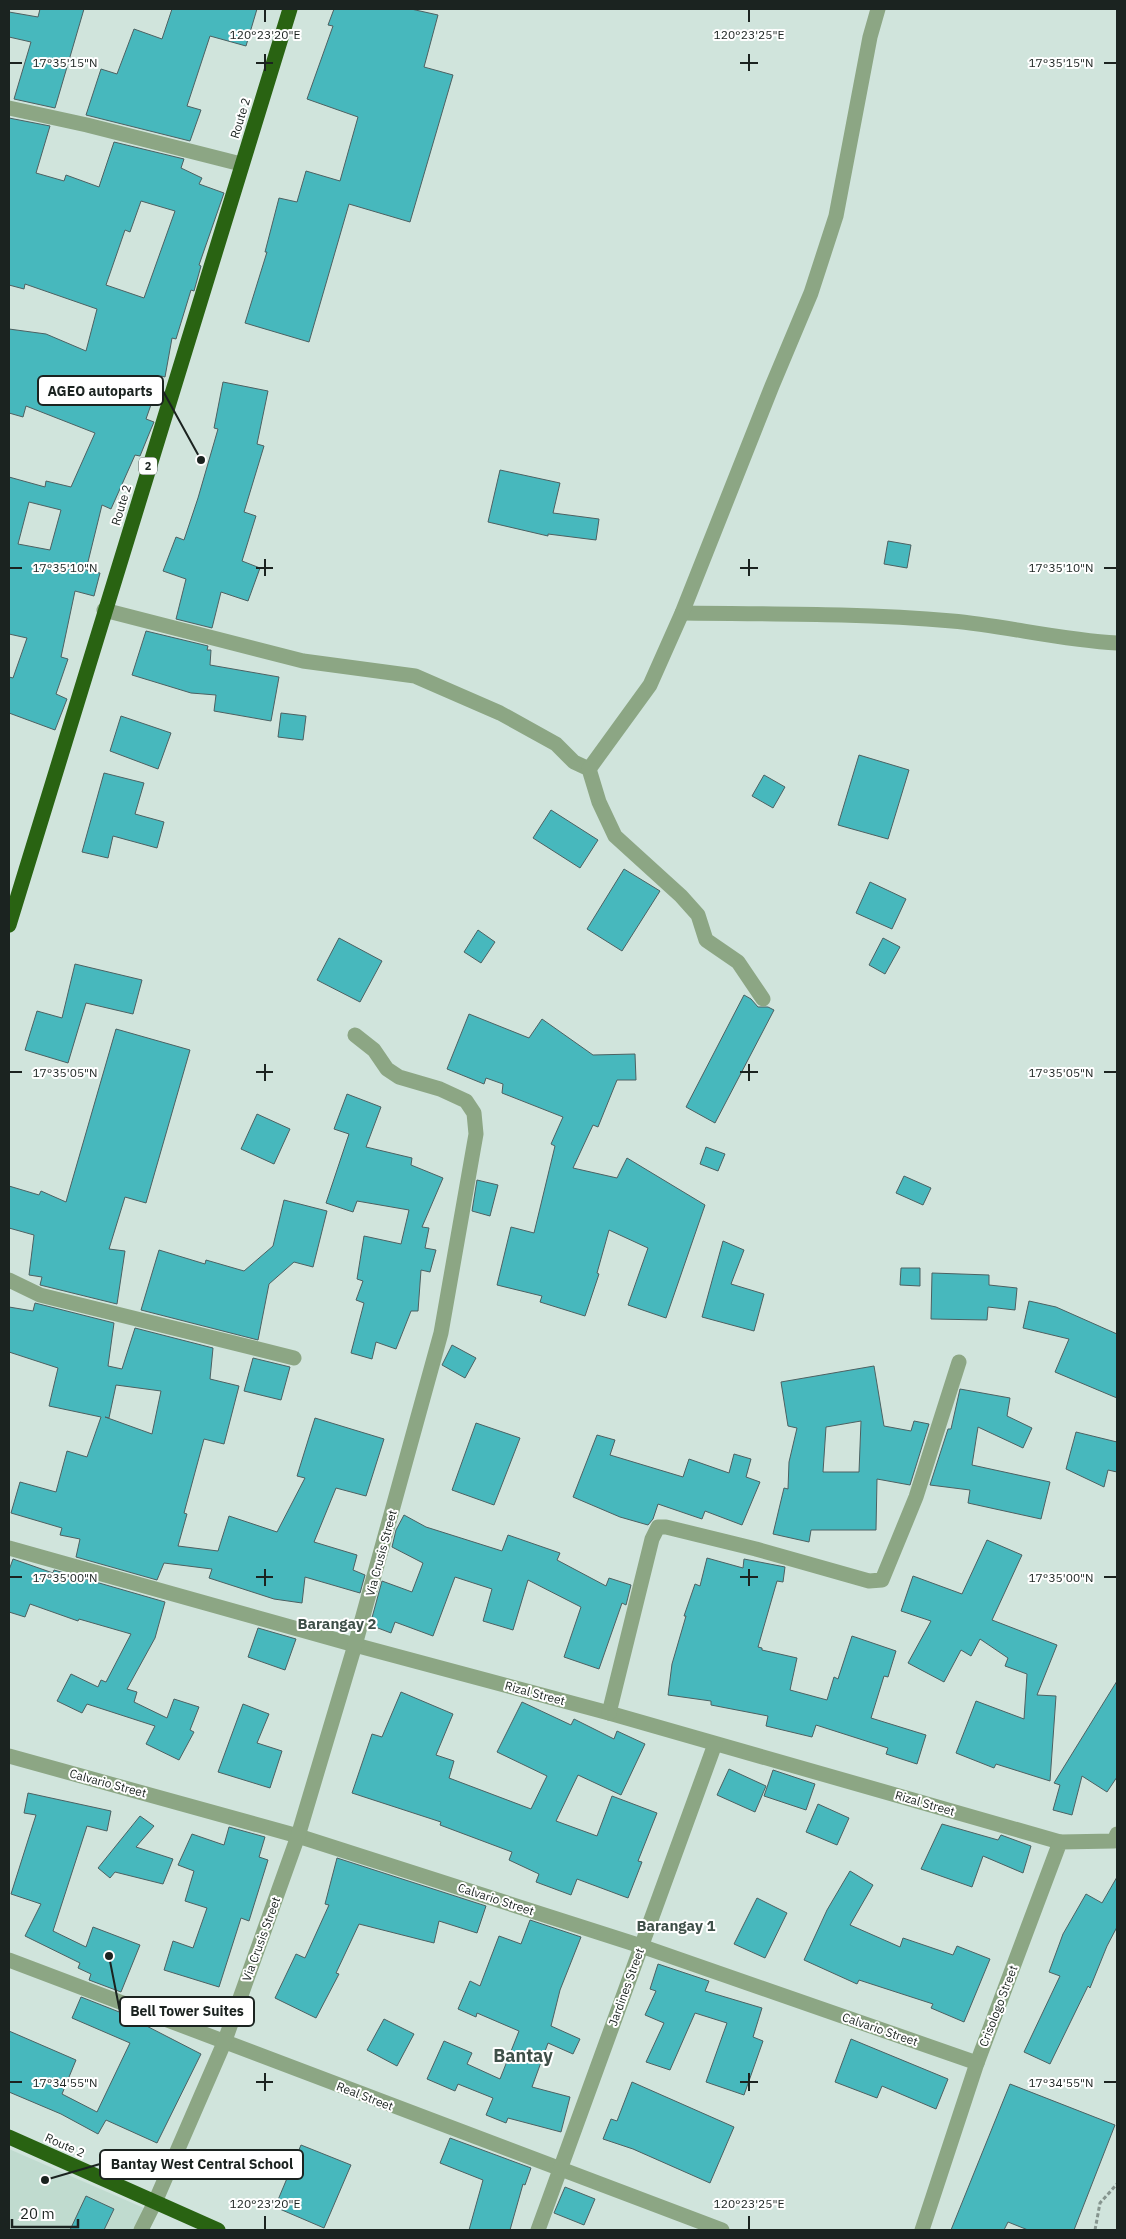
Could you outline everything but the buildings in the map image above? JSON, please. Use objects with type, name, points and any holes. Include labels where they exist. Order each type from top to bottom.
[{"type":"highway","name":"Route 2","points":[[9,924],[290,9]]},
{"type":"highway","name":"Route 2","points":[[9,2137],[218,2230]]},
{"type":"street","points":[[589,769],[650,685],[682,613],[811,293],[836,216],[870,37],[878,9]]},
{"type":"street","points":[[9,108],[87,124],[241,164]]},
{"type":"street","points":[[104,610],[303,661],[415,676],[500,713],[556,744],[574,762],[589,769],[600,802],[616,836],[681,896],[698,915],[706,940],[738,962],[763,999]]},
{"type":"street","points":[[682,613],[872,616],[953,621],[1089,641],[1117,643]]},
{"type":"street","name":"Via Crusis Street","points":[[141,2230],[224,2043],[298,1836],[355,1645],[441,1333],[476,1134],[474,1113],[466,1101],[440,1088],[399,1077],[387,1069],[374,1050],[355,1035]]},
{"type":"street","points":[[9,1280],[40,1295],[294,1358]]},
{"type":"street","points":[[609,1713],[652,1539],[658,1527],[666,1527],[756,1549],[869,1582],[882,1580],[916,1497],[959,1362]]},
{"type":"street","name":"Rizal Street","points":[[9,1548],[355,1645],[609,1713],[1060,1842]]},
{"type":"street","name":"Jardines Street","points":[[538,2230],[562,2170],[714,1744]]},
{"type":"street","name":"Calvario Street","points":[[9,1756],[298,1836],[641,1946],[977,2063]]},
{"type":"street","points":[[1060,1842],[1116,1839]]},
{"type":"street","name":"Crisologo Street","points":[[922,2230],[977,2063],[1060,1842]]},
{"type":"street","name":"Real Street","points":[[9,1960],[722,2230]]},
{"type":"path","points":[[1094,2230],[1100,2203],[1117,2184]]},
{"type":"shaded area","points":[[9,2149],[153,2212],[144,2230],[9,2230]]},
{"type":"place","name":"AGEO autoparts","points":[[201,460]]},
{"type":"place","name":"Bell Tower Suites","points":[[109,1956]]},
{"type":"place","name":"Bantay West Central School","points":[[45,2180]]},
{"type":"district","name":"Barangay 2","points":[[337,1623]]},
{"type":"district","name":"Barangay 1","points":[[676,1925]]},
{"type":"district","name":"Bantay","points":[[523,2055]]}]
